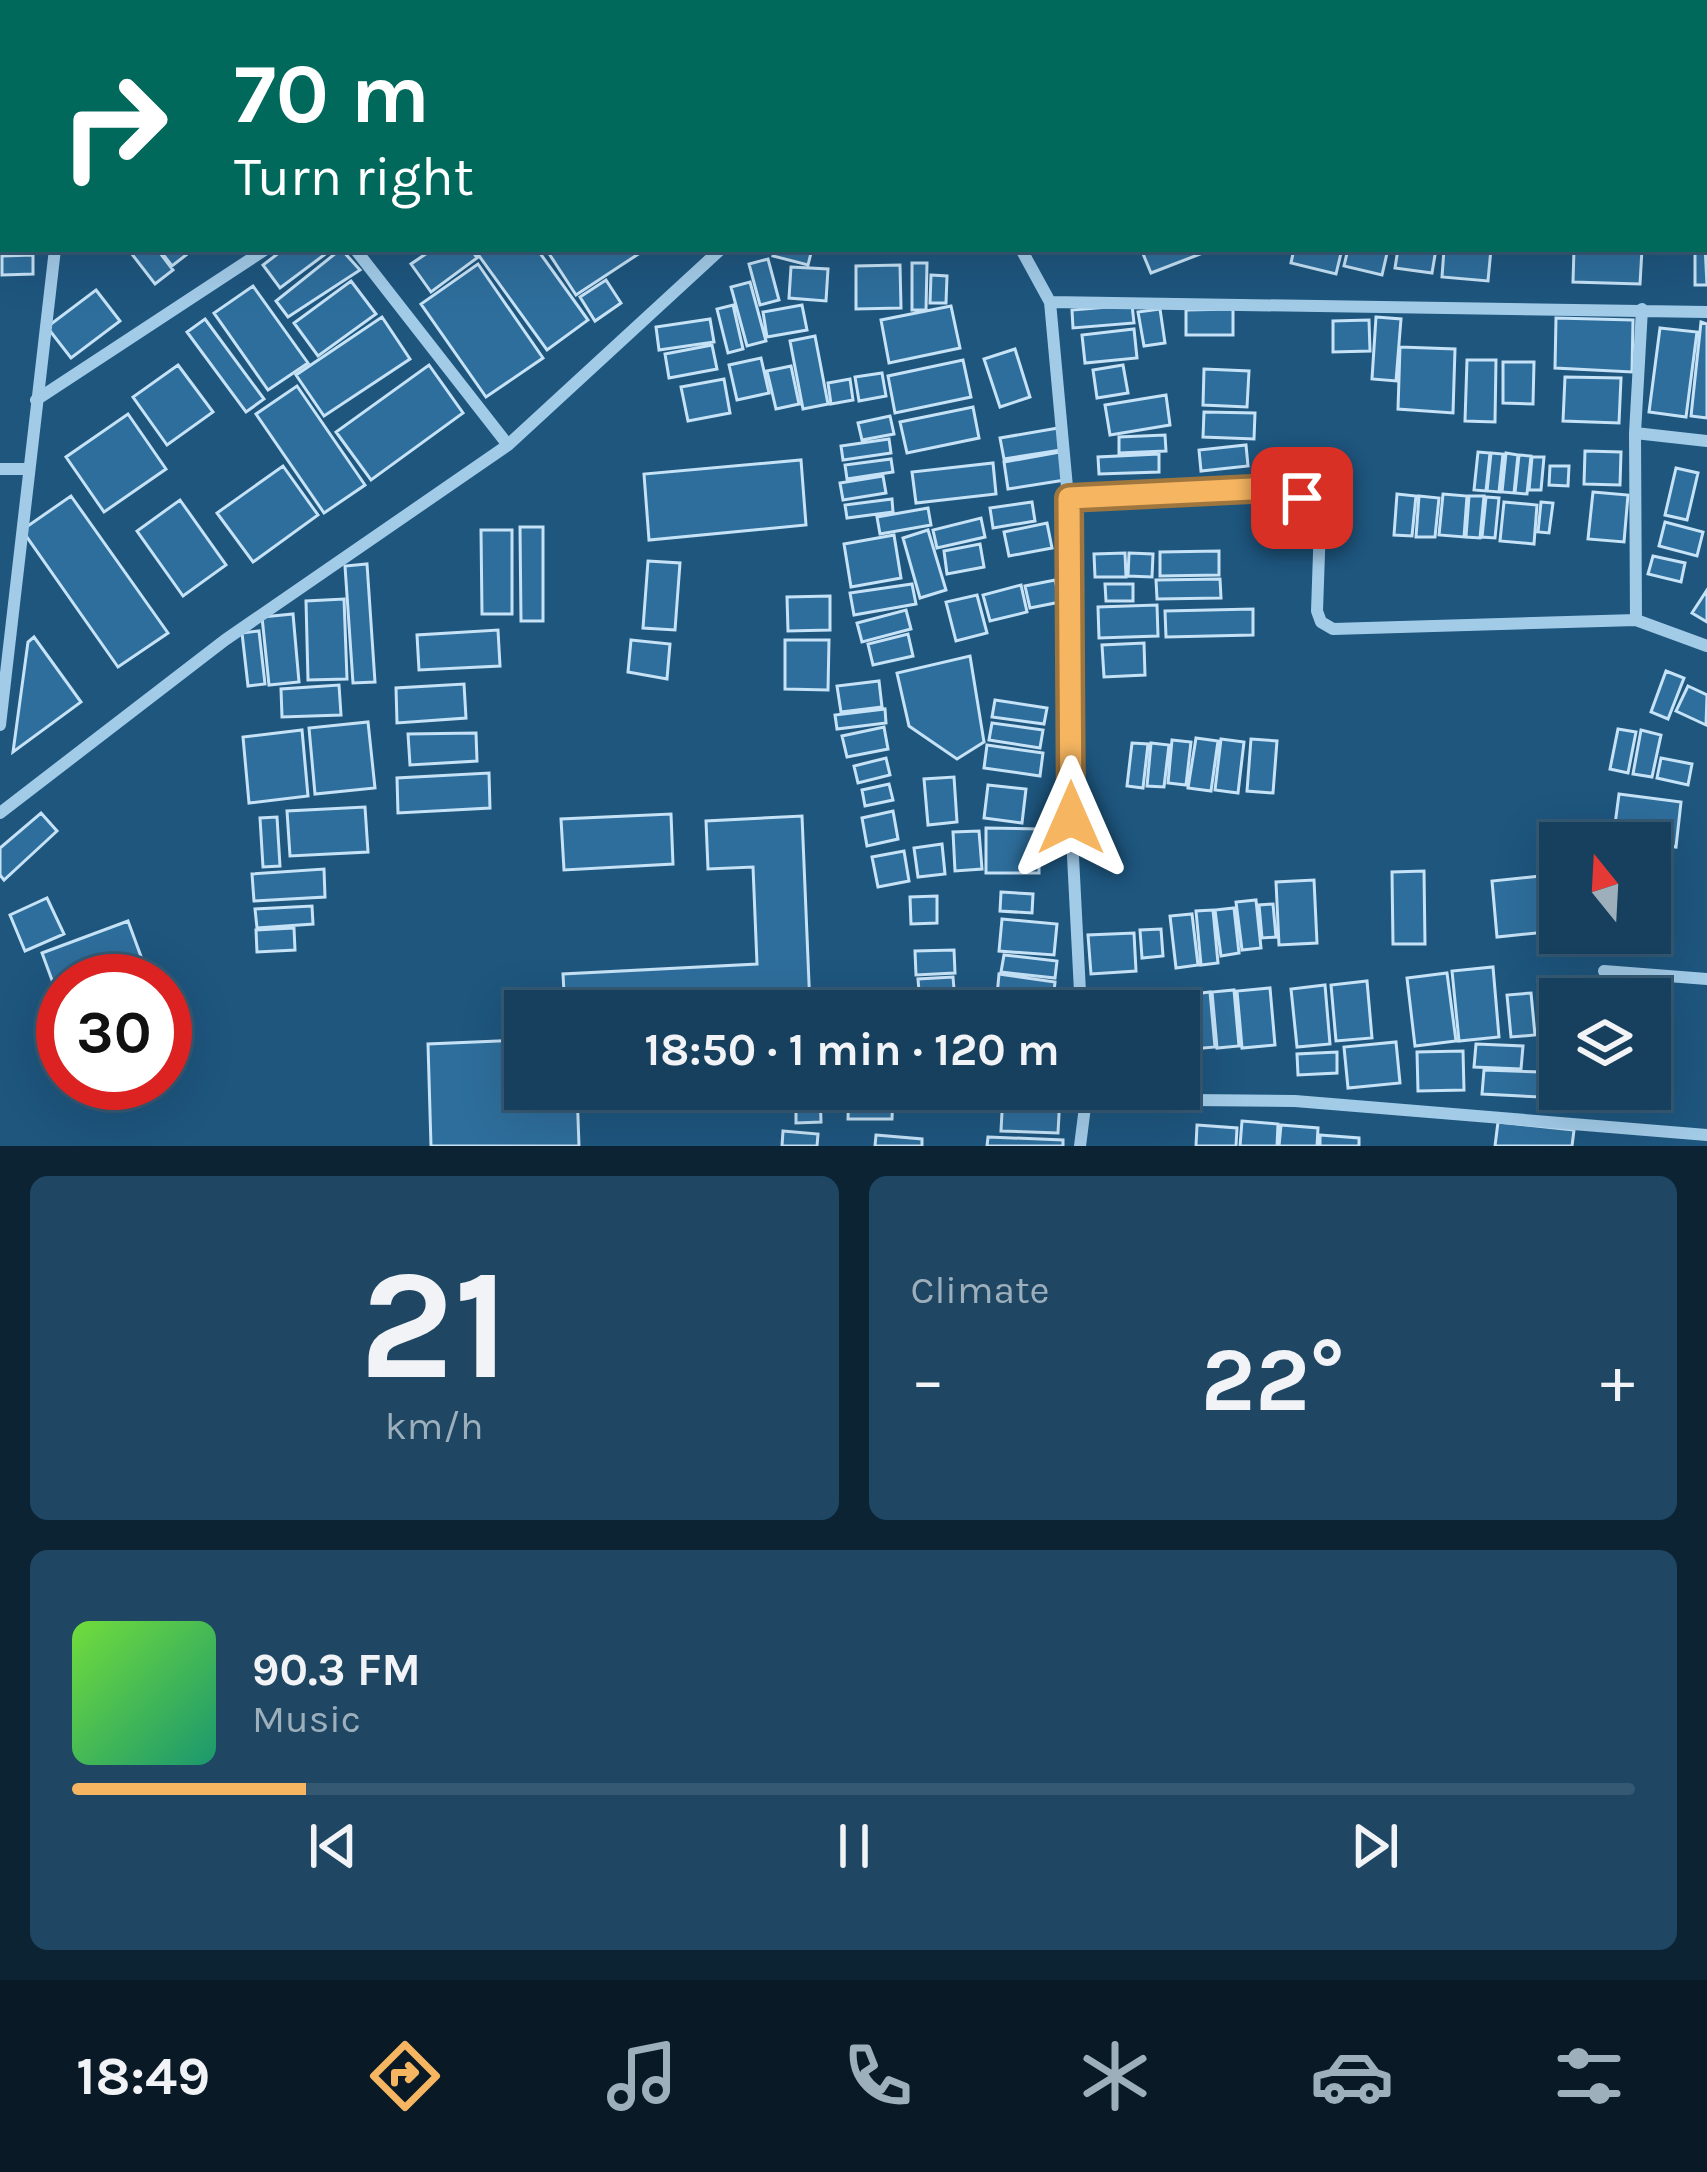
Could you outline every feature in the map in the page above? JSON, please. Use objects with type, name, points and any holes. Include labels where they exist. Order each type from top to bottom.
[{"type":"street","points":[[0,725],[55,252]]},
{"type":"street","points":[[36,400],[261,252]]},
{"type":"street","points":[[357,252],[508,445]]},
{"type":"street","points":[[0,813],[225,640],[508,445],[718,252]]},
{"type":"street","points":[[1023,252],[1050,302],[1069,498],[1071,818],[1080,990]]},
{"type":"street","points":[[1050,302],[1707,312]]},
{"type":"street","points":[[1636,620],[1635,433],[1642,309]]},
{"type":"street","points":[[1635,433],[1707,441]]},
{"type":"street","points":[[0,469],[28,469]]},
{"type":"street","points":[[1069,498],[1272,488],[1302,498],[1320,524],[1317,611],[1321,622],[1333,628],[1636,620],[1707,646]]},
{"type":"street","points":[[1604,971],[1707,980]]},
{"type":"street","points":[[1200,1098],[1295,1101],[1707,1136]]},
{"type":"street","points":[[1080,1146],[1084,1110]]},
{"type":"building","points":[[130,252],[159,252],[173,270],[155,284]]},
{"type":"building","points":[[161,252],[184,252],[186,255],[172,266]]},
{"type":"building","points":[[280,252],[328,252],[280,288],[263,265]]},
{"type":"building","points":[[337,252],[344,252],[360,270],[288,317],[276,301]]},
{"type":"building","points":[[429,252],[473,252],[477,258],[431,292],[411,264]]},
{"type":"building","points":[[539,252],[588,320],[547,350],[477,253]]},
{"type":"building","points":[[548,252],[641,252],[576,295]]},
{"type":"building","points":[[774,252],[811,252],[808,265],[773,256]]},
{"type":"building","points":[[1142,252],[1205,252],[1151,273]]},
{"type":"building","points":[[1293,252],[1341,252],[1336,274],[1291,263]]},
{"type":"building","points":[[1347,252],[1387,252],[1382,275],[1344,266]]},
{"type":"building","points":[[1398,252],[1436,252],[1432,273],[1395,268]]},
{"type":"building","points":[[1444,252],[1491,252],[1488,281],[1442,277]]},
{"type":"building","points":[[1574,252],[1642,252],[1640,284],[1573,282]]},
{"type":"building","points":[[1695,252],[1705,252],[1707,285],[1695,285]]},
{"type":"building","points":[[33,255],[33,274],[2,275],[2,256]]},
{"type":"building","points":[[768,259],[779,300],[760,305],[749,264]]},
{"type":"building","points":[[912,263],[927,263],[926,310],[912,310]]},
{"type":"building","points":[[478,264],[543,358],[486,397],[421,304]]},
{"type":"building","points":[[900,265],[901,308],[856,309],[856,266]]},
{"type":"building","points":[[791,267],[828,269],[826,301],[789,298]]},
{"type":"building","points":[[931,275],[947,276],[946,303],[930,303]]},
{"type":"building","points":[[606,280],[621,303],[595,321],[580,297]]},
{"type":"building","points":[[351,281],[376,314],[318,356],[294,323]]},
{"type":"building","points":[[750,282],[766,341],[747,346],[731,287]]},
{"type":"building","points":[[253,286],[308,363],[268,390],[214,313]]},
{"type":"building","points":[[96,290],[120,321],[71,358],[47,327]]},
{"type":"building","points":[[733,305],[743,349],[728,353],[717,309]]},
{"type":"building","points":[[802,305],[807,330],[767,337],[763,312]]},
{"type":"building","points":[[1132,305],[1134,323],[1073,328],[1072,310]]},
{"type":"building","points":[[951,306],[960,348],[889,363],[881,320]]},
{"type":"building","points":[[1160,309],[1165,343],[1144,346],[1138,312]]},
{"type":"building","points":[[1233,309],[1233,335],[1186,335],[1186,310]]},
{"type":"building","points":[[382,317],[410,359],[324,416],[296,375]]},
{"type":"building","points":[[1376,317],[1401,319],[1396,381],[1372,379]]},
{"type":"building","points":[[1556,318],[1633,320],[1632,372],[1555,368]]},
{"type":"building","points":[[205,319],[264,399],[246,412],[187,332]]},
{"type":"building","points":[[710,319],[714,342],[659,350],[656,327]]},
{"type":"building","points":[[1369,320],[1370,351],[1333,352],[1333,321]]},
{"type":"building","points":[[1701,322],[1707,324],[1707,418],[1691,416]]},
{"type":"building","points":[[1660,328],[1697,332],[1686,417],[1649,412]]},
{"type":"building","points":[[1134,329],[1137,358],[1085,363],[1082,335]]},
{"type":"building","points":[[815,336],[828,404],[803,409],[790,341]]},
{"type":"building","points":[[712,345],[717,369],[669,378],[665,354]]},
{"type":"building","points":[[1400,347],[1455,349],[1453,413],[1398,409]]},
{"type":"building","points":[[1015,349],[1030,397],[1000,407],[984,359]]},
{"type":"building","points":[[761,358],[769,393],[737,400],[729,365]]},
{"type":"building","points":[[963,360],[971,397],[895,413],[888,376]]},
{"type":"building","points":[[1467,360],[1496,360],[1495,422],[1465,421]]},
{"type":"building","points":[[1503,362],[1534,362],[1533,404],[1503,403]]},
{"type":"building","points":[[178,365],[213,412],[167,445],[133,397]]},
{"type":"building","points":[[429,365],[463,413],[371,480],[336,432]]},
{"type":"building","points":[[1123,365],[1128,393],[1097,398],[1093,370]]},
{"type":"building","points":[[791,366],[799,404],[776,409],[767,371]]},
{"type":"building","points":[[1204,369],[1249,371],[1247,407],[1203,405]]},
{"type":"building","points":[[882,373],[886,396],[859,401],[855,377]]},
{"type":"building","points":[[1565,377],[1621,378],[1619,423],[1563,421]]},
{"type":"building","points":[[724,379],[730,413],[688,421],[681,387]]},
{"type":"building","points":[[850,379],[853,400],[831,404],[828,383]]},
{"type":"building","points":[[297,386],[365,485],[324,513],[256,414]]},
{"type":"building","points":[[1166,395],[1170,425],[1110,435],[1105,405]]},
{"type":"building","points":[[973,407],[979,438],[907,453],[900,422]]},
{"type":"building","points":[[1204,412],[1255,413],[1254,439],[1203,437]]},
{"type":"building","points":[[128,414],[166,469],[104,512],[66,457]]},
{"type":"building","points":[[890,416],[894,434],[862,440],[858,423]]},
{"type":"building","points":[[1058,428],[1061,450],[1004,459],[1000,438]]},
{"type":"building","points":[[1165,435],[1166,451],[1119,453],[1119,437]]},
{"type":"building","points":[[889,439],[891,453],[843,460],[841,446]]},
{"type":"building","points":[[1246,445],[1248,466],[1201,471],[1199,450]]},
{"type":"building","points":[[1585,451],[1621,452],[1620,485],[1584,484]]},
{"type":"building","points":[[1060,452],[1065,480],[1008,489],[1004,462]]},
{"type":"building","points":[[1478,452],[1490,453],[1486,491],[1474,490]]},
{"type":"building","points":[[1491,453],[1503,454],[1499,492],[1487,491]]},
{"type":"building","points":[[1506,453],[1518,455],[1514,493],[1502,492]]},
{"type":"building","points":[[1159,454],[1159,472],[1099,474],[1098,457]]},
{"type":"building","points":[[1519,455],[1531,456],[1527,494],[1515,493]]},
{"type":"building","points":[[1532,457],[1544,457],[1541,490],[1529,490]]},
{"type":"building","points":[[891,459],[893,472],[847,479],[845,465]]},
{"type":"building","points":[[801,460],[806,525],[649,540],[644,474]]},
{"type":"building","points":[[993,463],[996,494],[916,503],[912,472]]},
{"type":"building","points":[[283,466],[318,515],[253,562],[217,513]]},
{"type":"building","points":[[1550,466],[1569,466],[1568,486],[1549,485]]},
{"type":"building","points":[[1676,468],[1698,473],[1687,520],[1665,515]]},
{"type":"building","points":[[883,476],[886,493],[843,500],[840,483]]},
{"type":"building","points":[[1593,492],[1628,495],[1624,542],[1588,539]]},
{"type":"building","points":[[1397,494],[1416,496],[1412,536],[1394,535]]},
{"type":"building","points":[[1443,494],[1467,496],[1464,537],[1439,535]]},
{"type":"building","points":[[71,496],[168,633],[118,667],[22,530]]},
{"type":"building","points":[[1419,496],[1439,498],[1435,537],[1416,537]]},
{"type":"building","points":[[1469,496],[1484,496],[1480,538],[1466,537]]},
{"type":"building","points":[[1486,497],[1499,498],[1495,538],[1482,537]]},
{"type":"building","points":[[892,499],[893,512],[847,518],[845,505]]},
{"type":"building","points":[[180,500],[226,565],[183,596],[137,531]]},
{"type":"building","points":[[1032,502],[1035,521],[993,528],[990,508]]},
{"type":"building","points":[[1504,502],[1537,505],[1534,544],[1500,541]]},
{"type":"building","points":[[1541,502],[1553,503],[1549,533],[1538,532]]},
{"type":"building","points":[[928,508],[931,525],[880,534],[877,517]]},
{"type":"building","points":[[981,518],[985,537],[937,548],[933,530]]},
{"type":"building","points":[[1665,522],[1703,532],[1697,556],[1659,546]]},
{"type":"building","points":[[1047,523],[1052,548],[1009,556],[1004,532]]},
{"type":"building","points":[[520,527],[543,527],[543,621],[521,621]]},
{"type":"building","points":[[481,530],[512,530],[512,614],[482,614]]},
{"type":"building","points":[[928,530],[946,590],[920,598],[903,538]]},
{"type":"building","points":[[894,535],[901,578],[851,587],[844,544]]},
{"type":"building","points":[[980,544],[984,567],[947,574],[944,551]]},
{"type":"building","points":[[1219,551],[1219,575],[1160,576],[1160,552]]},
{"type":"building","points":[[1125,553],[1126,577],[1095,577],[1094,554]]},
{"type":"building","points":[[1129,553],[1153,554],[1152,577],[1128,576]]},
{"type":"building","points":[[1653,556],[1685,563],[1681,582],[1648,574]]},
{"type":"building","points":[[648,561],[680,563],[675,630],[643,628]]},
{"type":"building","points":[[367,564],[375,682],[353,683],[345,566]]},
{"type":"building","points":[[1220,579],[1221,598],[1157,599],[1156,580]]},
{"type":"building","points":[[1055,580],[1060,602],[1030,608],[1025,586]]},
{"type":"building","points":[[912,584],[916,604],[854,615],[850,593]]},
{"type":"building","points":[[1105,584],[1133,584],[1133,601],[1106,601]]},
{"type":"building","points":[[1021,585],[1027,612],[990,621],[983,595]]},
{"type":"building","points":[[1707,590],[1707,622],[1692,613]]},
{"type":"building","points":[[977,595],[987,633],[956,641],[946,602]]},
{"type":"building","points":[[830,596],[830,630],[788,631],[787,597]]},
{"type":"building","points":[[344,599],[347,679],[308,680],[306,601]]},
{"type":"building","points":[[1157,605],[1158,636],[1099,638],[1098,607]]},
{"type":"building","points":[[1253,609],[1253,635],[1166,637],[1165,611]]},
{"type":"building","points":[[906,610],[911,629],[862,642],[857,623]]},
{"type":"building","points":[[293,614],[299,682],[269,685],[262,617]]},
{"type":"building","points":[[498,630],[500,666],[419,670],[417,635]]},
{"type":"building","points":[[259,631],[265,684],[248,686],[242,633]]},
{"type":"building","points":[[908,634],[913,656],[873,665],[868,644]]},
{"type":"building","points":[[34,637],[81,702],[13,752],[28,642]]},
{"type":"building","points":[[631,640],[670,644],[667,679],[628,672]]},
{"type":"building","points":[[785,640],[829,640],[828,690],[785,689]]},
{"type":"building","points":[[1144,643],[1145,675],[1104,677],[1102,645]]},
{"type":"building","points":[[970,656],[984,742],[957,759],[909,726],[897,673]]},
{"type":"building","points":[[1666,671],[1684,678],[1668,719],[1651,712]]},
{"type":"building","points":[[879,681],[882,707],[841,712],[837,686]]},
{"type":"building","points":[[464,684],[466,718],[397,723],[396,688]]},
{"type":"building","points":[[339,685],[341,715],[282,717],[281,689]]},
{"type":"building","points":[[1688,686],[1707,695],[1706,725],[1676,711]]},
{"type":"building","points":[[995,700],[1047,708],[1044,724],[992,717]]},
{"type":"building","points":[[885,709],[886,723],[837,729],[835,715]]},
{"type":"building","points":[[368,722],[375,788],[315,794],[309,728]]},
{"type":"building","points":[[992,723],[1043,730],[1040,748],[989,740]]},
{"type":"building","points":[[884,727],[888,749],[847,757],[842,736]]},
{"type":"building","points":[[1618,729],[1636,732],[1628,773],[1610,769]]},
{"type":"building","points":[[302,730],[308,796],[249,803],[243,737]]},
{"type":"building","points":[[1641,730],[1661,735],[1652,777],[1633,774]]},
{"type":"building","points":[[476,733],[477,761],[410,765],[408,734]]},
{"type":"building","points":[[1196,738],[1218,741],[1211,791],[1188,788]]},
{"type":"building","points":[[1221,739],[1244,742],[1238,793],[1215,790]]},
{"type":"building","points":[[1251,739],[1277,741],[1273,793],[1247,791]]},
{"type":"building","points":[[1172,740],[1191,742],[1186,785],[1168,783]]},
{"type":"building","points":[[1132,743],[1148,744],[1143,788],[1127,786]]},
{"type":"building","points":[[1151,743],[1169,745],[1164,787],[1147,786]]},
{"type":"building","points":[[987,745],[1043,753],[1040,776],[984,768]]},
{"type":"building","points":[[886,758],[890,775],[858,783],[854,766]]},
{"type":"building","points":[[1661,758],[1692,764],[1688,785],[1657,778]]},
{"type":"building","points":[[489,773],[490,808],[398,813],[397,778]]},
{"type":"building","points":[[954,777],[957,822],[928,825],[924,779]]},
{"type":"building","points":[[889,784],[893,800],[865,806],[862,790]]},
{"type":"building","points":[[988,785],[1026,789],[1022,823],[984,818]]},
{"type":"building","points":[[1619,794],[1681,802],[1676,847],[1671,846],[1671,822],[1615,822]]},
{"type":"building","points":[[365,807],[368,852],[290,856],[287,811]]},
{"type":"building","points":[[893,811],[898,839],[867,846],[862,818]]},
{"type":"building","points":[[41,813],[57,831],[4,880],[0,848]]},
{"type":"building","points":[[671,814],[673,864],[564,870],[561,819]]},
{"type":"building","points":[[802,816],[809,990],[564,990],[563,974],[757,964],[753,867],[708,869],[706,821]]},
{"type":"building","points":[[277,817],[280,866],[263,867],[260,818]]},
{"type":"building","points":[[986,828],[1039,829],[1039,873],[986,873]]},
{"type":"building","points":[[979,831],[982,869],[955,871],[953,832]]},
{"type":"building","points":[[942,844],[945,874],[918,877],[914,848]]},
{"type":"building","points":[[904,851],[909,881],[878,887],[872,857]]},
{"type":"building","points":[[324,869],[325,897],[254,901],[252,874]]},
{"type":"building","points":[[1424,871],[1425,944],[1393,944],[1392,872]]},
{"type":"building","points":[[1539,876],[1539,933],[1497,937],[1492,881]]},
{"type":"building","points":[[1314,880],[1317,943],[1279,945],[1276,882]]},
{"type":"building","points":[[1001,892],[1033,894],[1032,913],[1000,911]]},
{"type":"building","points":[[937,896],[937,923],[911,924],[910,897]]},
{"type":"building","points":[[47,898],[64,934],[25,951],[10,915]]},
{"type":"building","points":[[1256,900],[1261,948],[1242,950],[1236,902]]},
{"type":"building","points":[[1273,904],[1276,937],[1262,938],[1259,905]]},
{"type":"building","points":[[312,906],[313,924],[257,928],[255,909]]},
{"type":"building","points":[[1234,908],[1239,953],[1221,956],[1215,910]]},
{"type":"building","points":[[1213,910],[1218,963],[1201,965],[1196,911]]},
{"type":"building","points":[[1192,914],[1198,965],[1176,968],[1170,916]]},
{"type":"building","points":[[1002,919],[1057,924],[1054,955],[999,951]]},
{"type":"building","points":[[128,921],[140,954],[42,954]]},
{"type":"building","points":[[294,928],[295,950],[257,952],[256,930]]},
{"type":"building","points":[[1161,929],[1163,956],[1142,958],[1140,930]]},
{"type":"building","points":[[1134,933],[1136,971],[1091,974],[1088,935]]},
{"type":"building","points":[[954,950],[955,973],[916,975],[915,951]]},
{"type":"building","points":[[1004,955],[1057,961],[1055,978],[1001,972]]},
{"type":"building","points":[[1493,967],[1499,1037],[1459,1041],[1452,971]]},
{"type":"building","points":[[1447,973],[1456,1041],[1415,1046],[1407,978]]},
{"type":"building","points":[[999,974],[1055,982],[1054,990],[998,990]]},
{"type":"building","points":[[953,977],[954,990],[919,990],[918,979]]},
{"type":"building","points":[[1367,981],[1372,1038],[1336,1041],[1331,985]]},
{"type":"building","points":[[1325,985],[1330,1044],[1297,1047],[1291,989]]},
{"type":"building","points":[[1270,988],[1275,1045],[1242,1048],[1237,991]]},
{"type":"building","points":[[1234,990],[1239,1046],[1217,1048],[1212,992]]},
{"type":"building","points":[[1210,992],[1215,1047],[1200,1048],[1200,993]]},
{"type":"building","points":[[1531,993],[1535,1035],[1511,1037],[1507,995]]},
{"type":"building","points":[[504,1041],[504,1110],[578,1110],[579,1146],[431,1146],[428,1044]]},
{"type":"building","points":[[1396,1042],[1400,1083],[1348,1088],[1344,1047]]},
{"type":"building","points":[[1476,1044],[1523,1046],[1521,1069],[1474,1067]]},
{"type":"building","points":[[1463,1051],[1464,1090],[1418,1091],[1417,1052]]},
{"type":"building","points":[[1337,1052],[1337,1073],[1298,1075],[1297,1054]]},
{"type":"building","points":[[1484,1070],[1539,1072],[1539,1097],[1482,1094]]},
{"type":"building","points":[[796,1110],[821,1110],[821,1122],[796,1123]]},
{"type":"building","points":[[848,1110],[892,1110],[892,1119],[848,1119]]},
{"type":"building","points":[[1002,1110],[1059,1110],[1058,1133],[1001,1131]]},
{"type":"building","points":[[1242,1121],[1278,1124],[1277,1146],[1240,1146]]},
{"type":"building","points":[[1498,1122],[1574,1130],[1572,1146],[1495,1146]]},
{"type":"building","points":[[1197,1125],[1237,1128],[1236,1146],[1196,1146]]},
{"type":"building","points":[[1281,1125],[1318,1128],[1317,1146],[1279,1146]]},
{"type":"building","points":[[783,1131],[818,1134],[817,1146],[782,1146]]},
{"type":"building","points":[[876,1135],[922,1139],[922,1146],[875,1146]]},
{"type":"building","points":[[1320,1135],[1359,1138],[1359,1146],[1320,1146]]},
{"type":"building","points":[[988,1137],[1063,1140],[1063,1146],[987,1146]]},
{"type":"route","points":[[1071,818],[1069,498],[1272,488],[1302,498]]}]
